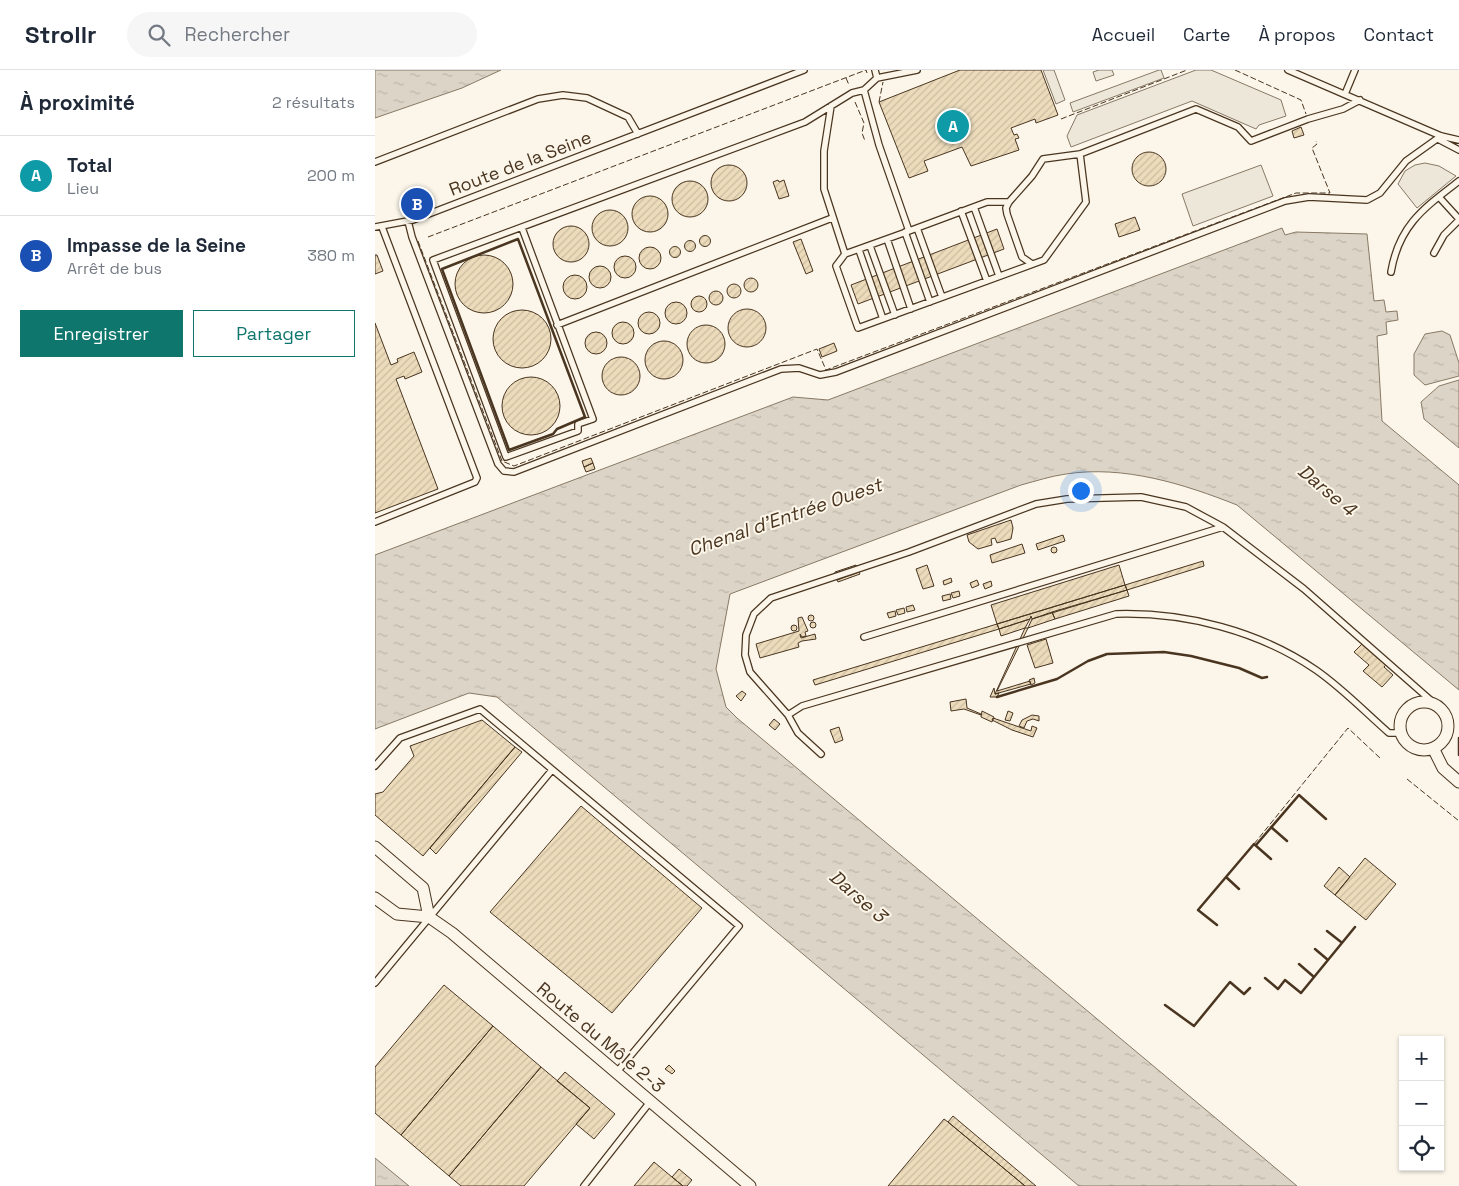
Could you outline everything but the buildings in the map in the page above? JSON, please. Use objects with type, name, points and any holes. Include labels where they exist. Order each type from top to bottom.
[{"type":"street","points":[[1419,702],[1435,704],[1446,715],[1448,730],[1445,738],[1433,748],[1417,749],[1404,740],[1401,733],[1401,717],[1405,710],[1419,702]]},
{"type":"street","points":[[1433,748],[1443,768],[1459,782]]},
{"type":"street","points":[[375,848],[423,888],[429,917]]},
{"type":"street","name":"Route du Môle 2-3","points":[[375,898],[397,914],[429,917],[452,933],[750,1186]]},
{"type":"lane","name":"Route de la Seine","points":[[375,227],[410,221],[805,70]]},
{"type":"lane","points":[[875,70],[877,78]]},
{"type":"lane","points":[[522,228],[593,418],[578,424],[577,431],[506,457],[433,260],[805,122],[851,94],[864,90],[877,78],[917,70]]},
{"type":"lane","points":[[1288,70],[1360,100],[1440,138],[1459,150]]},
{"type":"lane","points":[[1345,94],[1355,70]]},
{"type":"lane","points":[[864,90],[879,145],[930,302]]},
{"type":"lane","name":"Route de la Seine","points":[[375,162],[538,99],[563,95],[587,98],[628,117],[637,134]]},
{"type":"lane","points":[[1032,264],[1023,256],[1019,248],[1006,208],[1043,159],[1080,154],[1196,109],[1238,127],[1251,141],[1308,119],[1343,109],[1360,100]]},
{"type":"lane","points":[[831,106],[824,151],[823,177],[832,218],[845,254]]},
{"type":"lane","points":[[410,221],[412,237],[498,464],[504,471],[514,472],[781,369],[799,368],[820,375],[836,372],[1285,201],[1309,197],[1367,200],[1380,193],[1406,161],[1440,138],[1449,136],[1459,140]]},
{"type":"lane","points":[[1009,202],[987,202],[845,254],[836,266],[858,328],[1045,260],[1086,202],[1080,154]]},
{"type":"lane","points":[[1391,272],[1395,250],[1403,233],[1416,215],[1459,181]]},
{"type":"lane","points":[[1434,253],[1444,235],[1459,220],[1439,196]]},
{"type":"lane","points":[[974,207],[999,276]]},
{"type":"lane","points":[[961,211],[987,281]]},
{"type":"lane","points":[[557,325],[832,218]]},
{"type":"lane","points":[[375,522],[475,482],[477,478],[382,226]]},
{"type":"lane","points":[[917,228],[942,297]]},
{"type":"lane","points":[[887,239],[911,309]]},
{"type":"lane","points":[[870,246],[895,315]]},
{"type":"lane","points":[[859,250],[883,319]]},
{"type":"lane","points":[[821,754],[798,733],[788,715],[750,672],[745,656],[746,635],[754,614],[771,598],[909,552],[1036,504],[1067,499],[1141,498],[1186,507],[1223,527],[1304,589],[1435,704]]},
{"type":"lane","points":[[864,637],[1223,527]]},
{"type":"lane","points":[[788,715],[802,706],[1116,614],[1147,613],[1245,633],[1281,650],[1316,670],[1389,732],[1401,733]]},
{"type":"lane","points":[[375,766],[400,738],[479,709],[739,926],[616,1073]]},
{"type":"lane","points":[[375,983],[552,770]]},
{"type":"lane","points":[[584,1186],[650,1102]]},
{"type":"shaded area","points":[[1043,70],[1054,70],[1065,100],[1056,104]]},
{"type":"shaded area","points":[[1112,70],[1114,75],[1096,81],[1093,72]]},
{"type":"shaded area","points":[[1161,70],[1164,78],[1073,112],[1070,103]]},
{"type":"shaded area","points":[[1196,70],[1211,70],[1281,100],[1286,116],[1259,125],[1256,129],[1192,101],[1071,147],[1067,136],[1077,115]]},
{"type":"shaded area","points":[[1425,163],[1439,166],[1456,176],[1417,208],[1398,184],[1405,171],[1415,165]]},
{"type":"shaded area","points":[[1261,165],[1273,196],[1193,226],[1182,194]]},
{"type":"water","points":[[375,70],[501,70],[462,88],[375,118]]},
{"type":"water","points":[[1282,228],[1285,235],[1296,232],[1367,234],[1374,301],[1384,300],[1386,312],[1397,311],[1398,320],[1386,322],[1387,334],[1377,336],[1382,421],[1459,485],[1459,690],[1237,505],[1196,490],[1153,478],[1110,472],[1066,474],[1021,485],[730,594],[716,669],[726,707],[737,718],[1297,1186],[1079,1186],[497,697],[469,693],[375,729],[375,555],[793,397],[828,400]]},
{"type":"water","points":[[1442,331],[1450,335],[1459,363],[1459,376],[1425,385],[1414,375],[1414,354],[1425,334]]},
{"type":"water","points":[[1459,380],[1459,448],[1424,419],[1421,402],[1439,386]]},
{"type":"water","points":[[375,1158],[409,1186],[375,1186]]},
{"type":"fence","points":[[428,237],[866,70],[867,73]]},
{"type":"fence","points":[[1061,119],[1187,70]]},
{"type":"fence","points":[[1235,70],[1301,100],[1306,114]]},
{"type":"fence","points":[[846,78],[849,85]]},
{"type":"fence","points":[[879,102],[883,82]]},
{"type":"fence","points":[[855,102],[864,123],[862,133],[865,141]]},
{"type":"fence","points":[[418,241],[502,461],[514,466],[817,349],[826,370],[1296,193],[1330,193],[1312,148],[1317,144],[1316,141]]},
{"type":"fence","points":[[1254,844],[1348,728],[1380,758]]},
{"type":"fence","points":[[1407,779],[1459,821]]},
{"type":"wall","points":[[518,239],[585,417],[557,429],[553,434],[509,450],[442,269],[518,239]]},
{"type":"wall","points":[[997,697],[1057,679],[1088,661],[1107,654],[1164,652],[1191,656],[1239,668],[1262,678],[1267,677]]},
{"type":"wall","points":[[1459,738],[1459,755]]},
{"type":"wall","points":[[1256,845],[1299,795],[1326,819]]},
{"type":"wall","points":[[1271,827],[1287,841]]},
{"type":"wall","points":[[1217,925],[1198,910],[1254,844],[1271,859]]},
{"type":"wall","points":[[1226,877],[1239,889]]},
{"type":"wall","points":[[1265,978],[1278,989],[1285,980],[1301,993],[1355,927]]},
{"type":"wall","points":[[1327,931],[1341,942]]},
{"type":"wall","points":[[1315,949],[1328,960]]},
{"type":"wall","points":[[1299,964],[1314,977]]},
{"type":"wall","points":[[1165,1005],[1194,1026],[1230,982],[1244,994],[1250,988]]},
{"type":"place","name":"Total","points":[[953,126]]},
{"type":"place","name":"Impasse de la Seine","points":[[417,204]]},
{"type":"water label","name":"Darse 4","points":[[1327,490]]},
{"type":"water label","name":"Chenal d'Entrée Ouest","points":[[785,517]]},
{"type":"water label","name":"Darse 3","points":[[858,896]]}]
